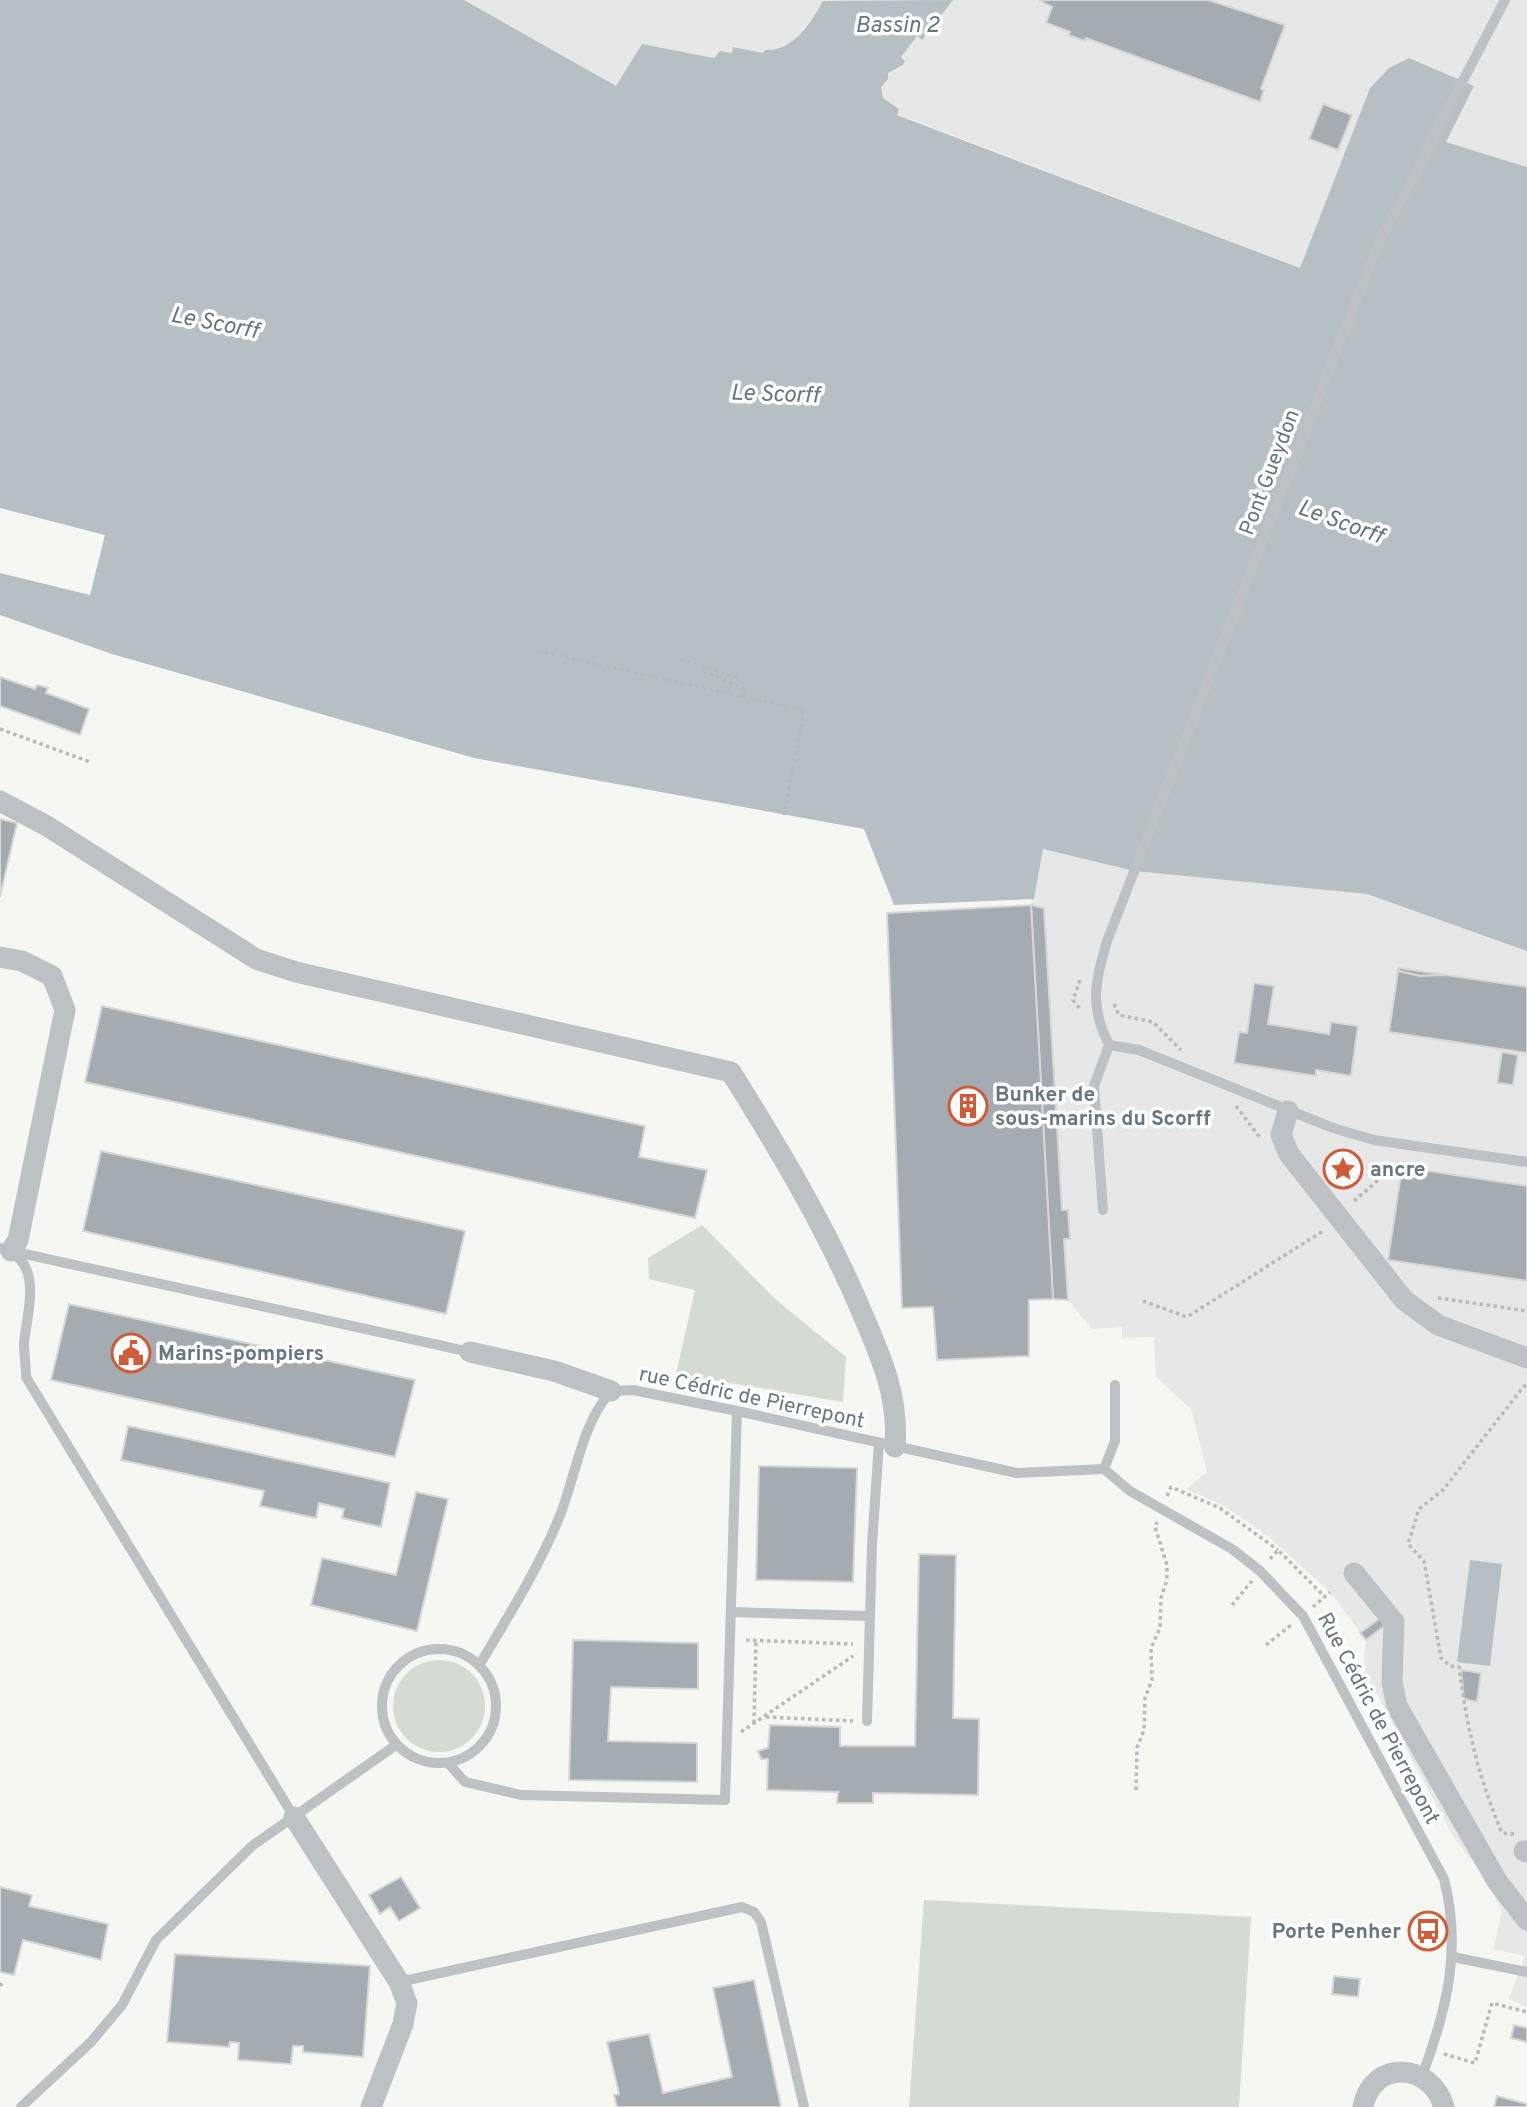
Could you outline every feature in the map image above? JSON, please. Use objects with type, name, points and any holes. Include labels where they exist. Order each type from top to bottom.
[{"type":"street","points":[[0,801],[47,826],[256,959],[309,975],[731,1072],[804,1190],[851,1287],[890,1379],[897,1419],[887,1445]]},
{"type":"street","points":[[0,957],[22,961],[52,976],[65,1010],[18,1240],[5,1249]]},
{"type":"street","points":[[1288,1111],[1281,1135],[1289,1154],[1404,1300],[1438,1325],[1527,1358]]},
{"type":"street","points":[[470,1352],[554,1371],[611,1391]]},
{"type":"street","points":[[1354,1573],[1394,1622],[1392,1682],[1397,1706],[1497,1881],[1527,1920]]},
{"type":"street","points":[[294,1817],[399,1982],[407,2003],[402,2024],[371,2107]]},
{"type":"street","points":[[1363,2107],[1372,2087],[1382,2078],[1409,2072],[1422,2076],[1440,2094],[1444,2107]]},
{"type":"lane","name":"Pont Gueydon","points":[[1109,1045],[1096,1017],[1096,978],[1107,941],[1379,242],[1505,0]]},
{"type":"lane","points":[[1103,1210],[1094,1086],[1109,1045],[1139,1051],[1288,1111],[1374,1140],[1527,1162]]},
{"type":"lane","points":[[5,1249],[470,1352]]},
{"type":"lane","points":[[5,1249],[27,1271],[33,1292],[24,1345],[26,1377],[294,1817]]},
{"type":"lane","points":[[1104,1469],[1115,1441],[1115,1385]]},
{"type":"lane","name":"rue Cédric de Pierrepont","points":[[480,1664],[534,1571],[559,1518],[596,1408],[611,1391],[633,1390],[737,1411],[1017,1473],[1104,1469]]},
{"type":"lane","points":[[449,1764],[465,1782],[521,1795],[724,1800],[737,1411]]},
{"type":"lane","points":[[867,1721],[870,1616],[887,1445]]},
{"type":"lane","name":"Rue Cédric de Pierrepont","points":[[1104,1469],[1130,1491],[1232,1549],[1275,1585],[1303,1616],[1444,1879],[1453,1914],[1453,1957],[1432,2050],[1422,2076]]},
{"type":"lane","points":[[731,1612],[870,1616]]},
{"type":"lane","points":[[442,1648],[461,1653],[480,1664],[496,1695],[497,1713],[492,1731],[474,1752],[449,1764],[420,1760],[396,1745],[384,1719],[384,1690],[392,1673],[406,1659],[423,1651],[442,1648]]},
{"type":"lane","points":[[21,2107],[91,2042],[122,2006],[156,1940],[252,1846],[396,1745]]},
{"type":"lane","points":[[399,1982],[742,1907],[754,1912],[761,1922],[804,2107]]},
{"type":"lane","points":[[1453,1957],[1527,1972]]},
{"type":"path","points":[[538,651],[804,710],[783,814]]},
{"type":"path","points":[[681,659],[741,679]]},
{"type":"path","points":[[704,666],[702,671],[744,688],[742,696]]},
{"type":"path","points":[[0,729],[90,762]]},
{"type":"path","points":[[1110,998],[1119,1016],[1153,1021],[1181,1049],[1192,1054]]},
{"type":"path","points":[[1526,1846],[1502,1833],[1480,1781],[1466,1723],[1459,1667],[1450,1667],[1441,1658],[1424,1561],[1408,1544],[1419,1509],[1443,1490],[1524,1386],[1527,1387]]},
{"type":"path","points":[[1136,1790],[1136,1748],[1144,1730],[1145,1698],[1152,1680],[1151,1648],[1160,1628],[1161,1598],[1167,1580],[1167,1565],[1155,1527],[1171,1487],[1220,1508],[1278,1550]]},
{"type":"path","points":[[730,1639],[870,1645]]},
{"type":"path","points":[[754,1723],[756,1641]]},
{"type":"path","points":[[726,1742],[870,1645]]},
{"type":"path","points":[[764,1717],[867,1721]]},
{"type":"path","points":[[1432,2050],[1475,2063],[1492,2003],[1527,2012]]},
{"type":"shaded area","points":[[464,0],[826,0],[792,43],[779,50],[765,50],[764,53],[734,47],[732,53],[721,51],[713,58],[642,44],[616,87]]},
{"type":"shaded area","points":[[827,0],[1527,0],[1527,167],[1446,142],[1473,86],[1409,58],[1301,268],[897,114],[898,109],[883,98],[881,87],[890,70],[900,68]]},
{"type":"shaded area","points":[[1043,849],[1134,871],[1367,894],[1527,951],[1527,2007],[1509,1999],[1525,1956],[1493,1949],[1502,1912],[1486,1879],[1453,1836],[1363,1668],[1366,1640],[1330,1592],[1269,1537],[1223,1505],[1186,1489],[1207,1472],[1191,1409],[1156,1377],[1154,1337],[1122,1338],[1122,1327],[1092,1329],[1068,1300],[1064,1239],[1070,1238],[1068,1210],[1062,1210],[1044,908],[1031,905]]},
{"type":"shaded area","points":[[702,1225],[775,1299],[846,1357],[843,1402],[676,1374],[695,1290],[649,1279],[648,1258]]},
{"type":"shaded area","points":[[439,1660],[456,1664],[471,1674],[481,1689],[485,1706],[481,1723],[471,1738],[456,1748],[439,1752],[422,1748],[407,1738],[397,1723],[393,1706],[397,1689],[407,1674],[422,1664]]},
{"type":"shaded area","points":[[924,1900],[1251,1917],[1239,2107],[909,2107]]},
{"type":"water","points":[[0,0],[464,0],[616,86],[642,44],[714,58],[720,51],[732,53],[733,47],[763,53],[793,41],[807,26],[823,1],[953,0],[922,40],[917,36],[901,57],[905,61],[903,65],[888,73],[888,79],[881,87],[883,98],[899,109],[897,115],[1300,268],[1370,88],[1389,68],[1409,58],[1474,86],[1446,142],[1527,167],[1527,951],[1367,894],[1134,871],[1043,849],[1034,899],[894,905],[864,829],[474,758],[112,654],[0,615]]},
{"type":"water","points":[[1470,1560],[1502,1564],[1490,1666],[1457,1662]]},
{"type":"pier","points":[[0,508],[105,535],[90,595],[0,573]]},
{"type":"building","points":[[1039,0],[1208,0],[1285,25],[1261,89],[1264,90],[1260,102],[1086,38],[1085,41],[1068,35],[1070,32],[1046,23],[1052,7]]},
{"type":"building","points":[[1323,104],[1352,115],[1338,150],[1309,139]]},
{"type":"building","points":[[0,677],[35,689],[37,685],[48,688],[46,693],[89,709],[80,735],[0,706]]},
{"type":"building","points":[[0,819],[17,823],[0,897]]},
{"type":"building","points":[[1031,905],[1044,908],[1062,1210],[1068,1210],[1070,1239],[1064,1239],[1068,1300],[1053,1299]]},
{"type":"building","name":"Bunker de sous-marins du Scorff","points":[[1031,905],[1053,1299],[1029,1300],[1029,1356],[937,1360],[933,1307],[902,1308],[887,913]]},
{"type":"building","points":[[1399,968],[1446,975],[1420,976],[1398,971]]},
{"type":"building","points":[[1398,971],[1420,976],[1446,975],[1527,987],[1527,1053],[1389,1032]]},
{"type":"building","points":[[1254,983],[1274,986],[1268,1024],[1329,1034],[1331,1022],[1358,1026],[1351,1076],[1316,1070],[1316,1076],[1234,1063],[1239,1032],[1247,1033]]},
{"type":"building","points":[[102,1006],[645,1126],[639,1157],[707,1170],[695,1218],[85,1082]]},
{"type":"building","points":[[1502,1052],[1518,1055],[1513,1085],[1497,1083]]},
{"type":"building","points":[[101,1151],[465,1231],[446,1314],[83,1231]]},
{"type":"building","points":[[1402,1167],[1527,1186],[1527,1281],[1388,1260]]},
{"type":"building","points":[[69,1304],[415,1380],[395,1457],[51,1380]]},
{"type":"building","points":[[128,1426],[390,1483],[381,1527],[342,1518],[344,1509],[319,1503],[316,1518],[260,1506],[264,1491],[121,1460]]},
{"type":"building","points":[[759,1466],[857,1468],[853,1582],[756,1580]]},
{"type":"building","points":[[416,1492],[448,1499],[417,1631],[311,1605],[322,1558],[396,1575]]},
{"type":"building","points":[[919,1554],[956,1555],[953,1718],[979,1719],[978,1795],[873,1793],[873,1803],[837,1803],[838,1792],[767,1790],[768,1759],[761,1759],[758,1751],[768,1748],[770,1725],[840,1727],[840,1746],[915,1746]]},
{"type":"building","points":[[1383,1616],[1388,1623],[1366,1640],[1360,1633]]},
{"type":"building","points":[[573,1640],[698,1643],[698,1689],[611,1687],[608,1741],[697,1743],[697,1782],[569,1780]]},
{"type":"building","points":[[1461,1670],[1481,1673],[1477,1702],[1464,1699]]},
{"type":"building","points":[[401,1877],[420,1908],[399,1921],[390,1907],[380,1914],[369,1895]]},
{"type":"building","points":[[0,1887],[32,1895],[29,1906],[108,1924],[101,1960],[23,1940],[14,1975],[0,1972]]},
{"type":"building","points":[[175,1954],[370,1966],[363,2057],[303,2052],[303,2046],[293,2046],[291,2064],[238,2060],[239,2043],[230,2042],[229,2047],[167,2042]]},
{"type":"building","points":[[1334,1976],[1360,1979],[1358,1997],[1332,1994]]},
{"type":"building","points":[[754,1980],[781,2107],[617,2107],[614,2095],[619,2094],[607,2042],[649,2034],[663,2093],[732,2077],[713,1988]]},
{"type":"building","points":[[1514,2025],[1527,2028],[1527,2042],[1511,2038]]},
{"type":"building","points":[[1497,2096],[1527,2104],[1526,2107],[1494,2107]]},
{"type":"place","name":"Bunker de sous-marins du Scorff","points":[[968,1106]]},
{"type":"place","name":"ancre","points":[[1343,1169]]},
{"type":"place","name":"Marins-pompiers","points":[[131,1353]]},
{"type":"place","name":"Porte Penher","points":[[1428,1931]]},
{"type":"water label","name":"Bassin 2","points":[[897,24]]},
{"type":"water label","name":"Le Scorff","points":[[215,322]]},
{"type":"water label","name":"Le Scorff","points":[[775,393]]},
{"type":"water label","name":"Le Scorff","points":[[1341,521]]}]
